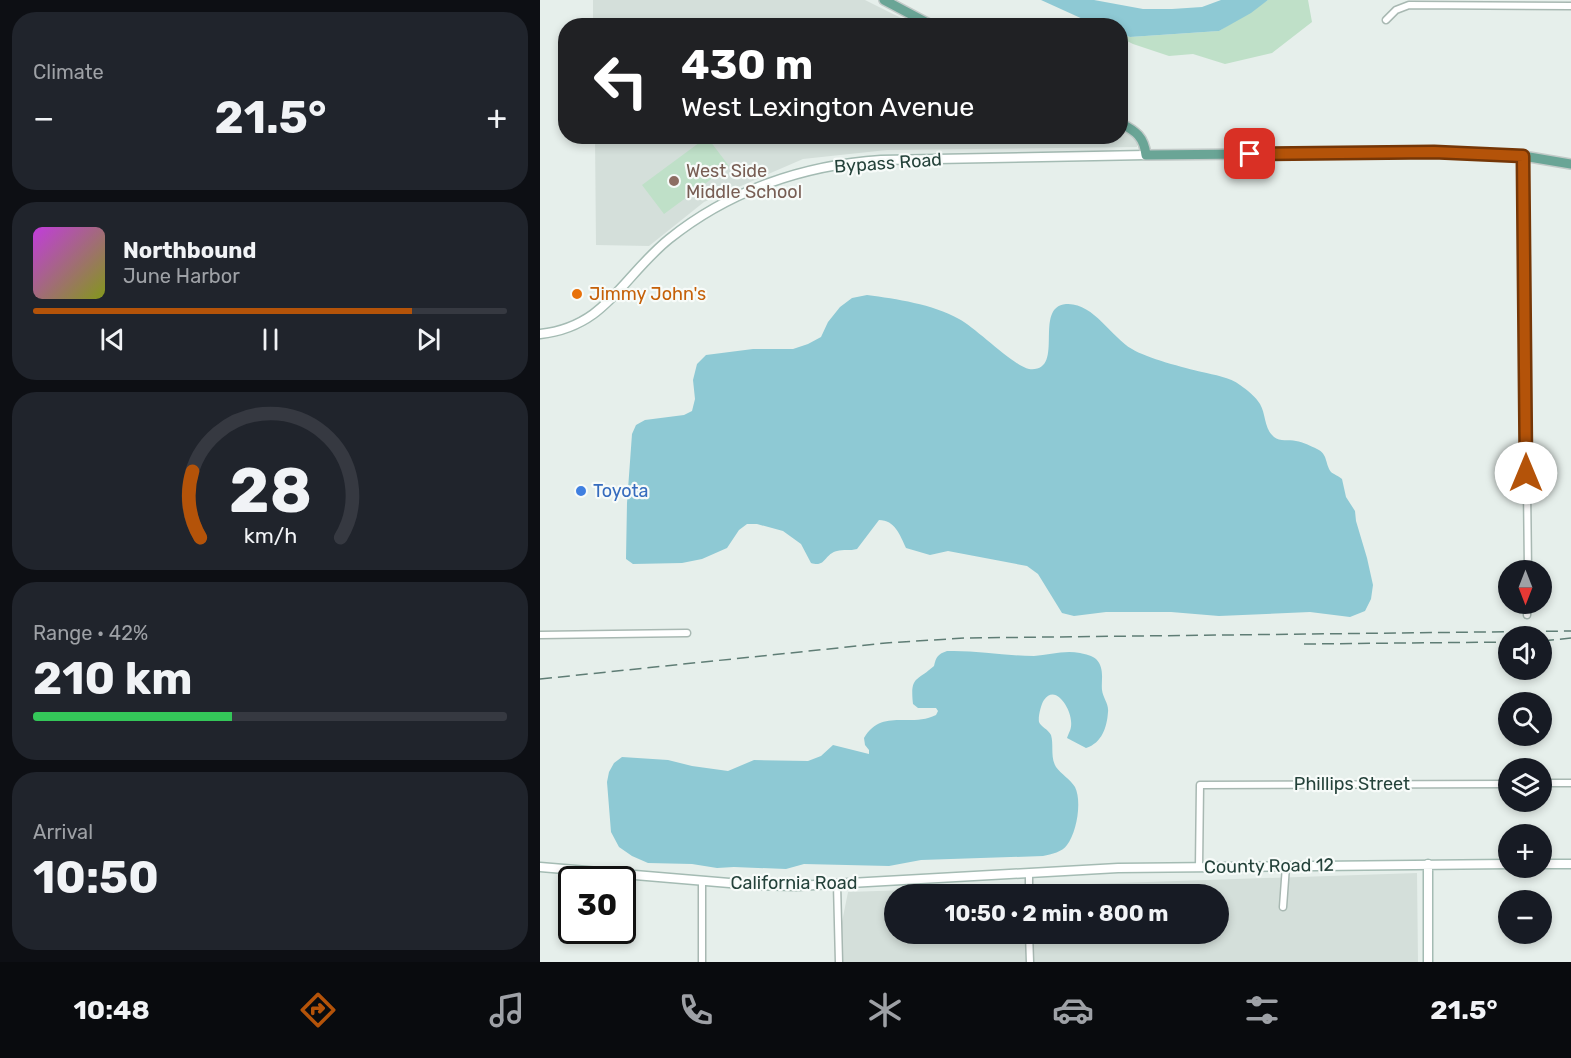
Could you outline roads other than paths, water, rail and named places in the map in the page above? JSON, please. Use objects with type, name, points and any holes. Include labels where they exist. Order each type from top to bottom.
[{"type":"main road","points":[[884,0],[918,18]]},
{"type":"main road","points":[[1128,128],[1140,136],[1145,144],[1146,155],[1403,152],[1523,156],[1571,164]]},
{"type":"main road","name":"Bypass Road","points":[[540,334],[565,330],[590,319],[609,302],[654,252],[702,216],[744,193],[801,172],[846,163],[881,160],[1146,155]]},
{"type":"main road","points":[[1428,864],[1428,962]]},
{"type":"main road","name":"County Road 12","points":[[1029,874],[1118,868],[1498,864]]},
{"type":"main road","points":[[1552,864],[1571,864]]},
{"type":"main road","points":[[540,867],[702,881]]},
{"type":"main road","name":"California Road","points":[[702,881],[759,885],[837,884],[1029,874]]},
{"type":"street","points":[[1386,20],[1396,10],[1409,4],[1525,3],[1571,6]]},
{"type":"street","points":[[1523,156],[1528,560]]},
{"type":"street","points":[[540,635],[687,633]]},
{"type":"street","points":[[1552,783],[1571,783]]},
{"type":"street","name":"Phillips Street","points":[[1199,867],[1200,785],[1498,784]]},
{"type":"street","points":[[1283,907],[1286,866]]},
{"type":"street","points":[[1029,874],[1029,884]]},
{"type":"street","points":[[702,881],[702,962]]},
{"type":"street","points":[[837,884],[839,962]]},
{"type":"street","points":[[1029,944],[1030,962]]},
{"type":"water","points":[[1041,0],[1094,0],[1143,9],[1172,9],[1202,7],[1221,0],[1268,0],[1251,13],[1219,31],[1130,37],[1128,36],[1128,18],[1081,18]]},
{"type":"water","points":[[867,295],[914,303],[949,314],[966,324],[1015,362],[1029,369],[1040,367],[1046,361],[1051,316],[1056,308],[1066,304],[1076,305],[1093,314],[1124,344],[1146,356],[1236,382],[1258,401],[1268,430],[1274,437],[1301,442],[1321,451],[1331,472],[1342,479],[1346,497],[1355,511],[1373,585],[1371,599],[1365,611],[1350,617],[1310,612],[1219,616],[1171,612],[1106,612],[1074,616],[1062,613],[1038,574],[1027,566],[948,551],[930,555],[906,548],[893,525],[879,520],[857,549],[839,550],[820,564],[811,563],[801,544],[783,531],[757,524],[747,524],[739,530],[727,548],[702,559],[682,563],[633,564],[626,559],[632,434],[636,425],[645,420],[684,415],[692,411],[695,399],[693,380],[697,364],[706,355],[753,349],[793,349],[808,344],[821,337],[828,322],[840,307],[852,298]]},
{"type":"water","points":[[947,651],[1034,656],[1074,652],[1091,656],[1099,663],[1102,670],[1102,690],[1108,712],[1105,729],[1096,742],[1086,748],[1067,738],[1071,726],[1070,716],[1066,705],[1058,696],[1049,696],[1043,702],[1039,714],[1039,722],[1051,735],[1056,767],[1073,784],[1077,793],[1076,825],[1071,839],[1062,849],[1043,856],[921,860],[889,866],[804,864],[786,869],[717,868],[692,864],[648,863],[619,847],[611,832],[607,782],[614,763],[622,757],[668,760],[728,771],[754,760],[808,761],[821,756],[833,745],[869,754],[864,738],[871,729],[879,724],[897,720],[916,720],[936,715],[938,711],[936,708],[918,708],[913,704],[912,688],[916,680],[934,666],[938,656]]},
{"type":"railway","points":[[540,679],[886,643],[965,638],[1571,631]]},
{"type":"railway","points":[[1552,640],[1571,638]]},
{"type":"railway","points":[[1304,644],[1498,642]]},
{"type":"place","name":"West Side Middle School","points":[[674,181]]},
{"type":"place","name":"Jimmy John's","points":[[577,294]]},
{"type":"place","name":"Toyota","points":[[581,491]]}]
